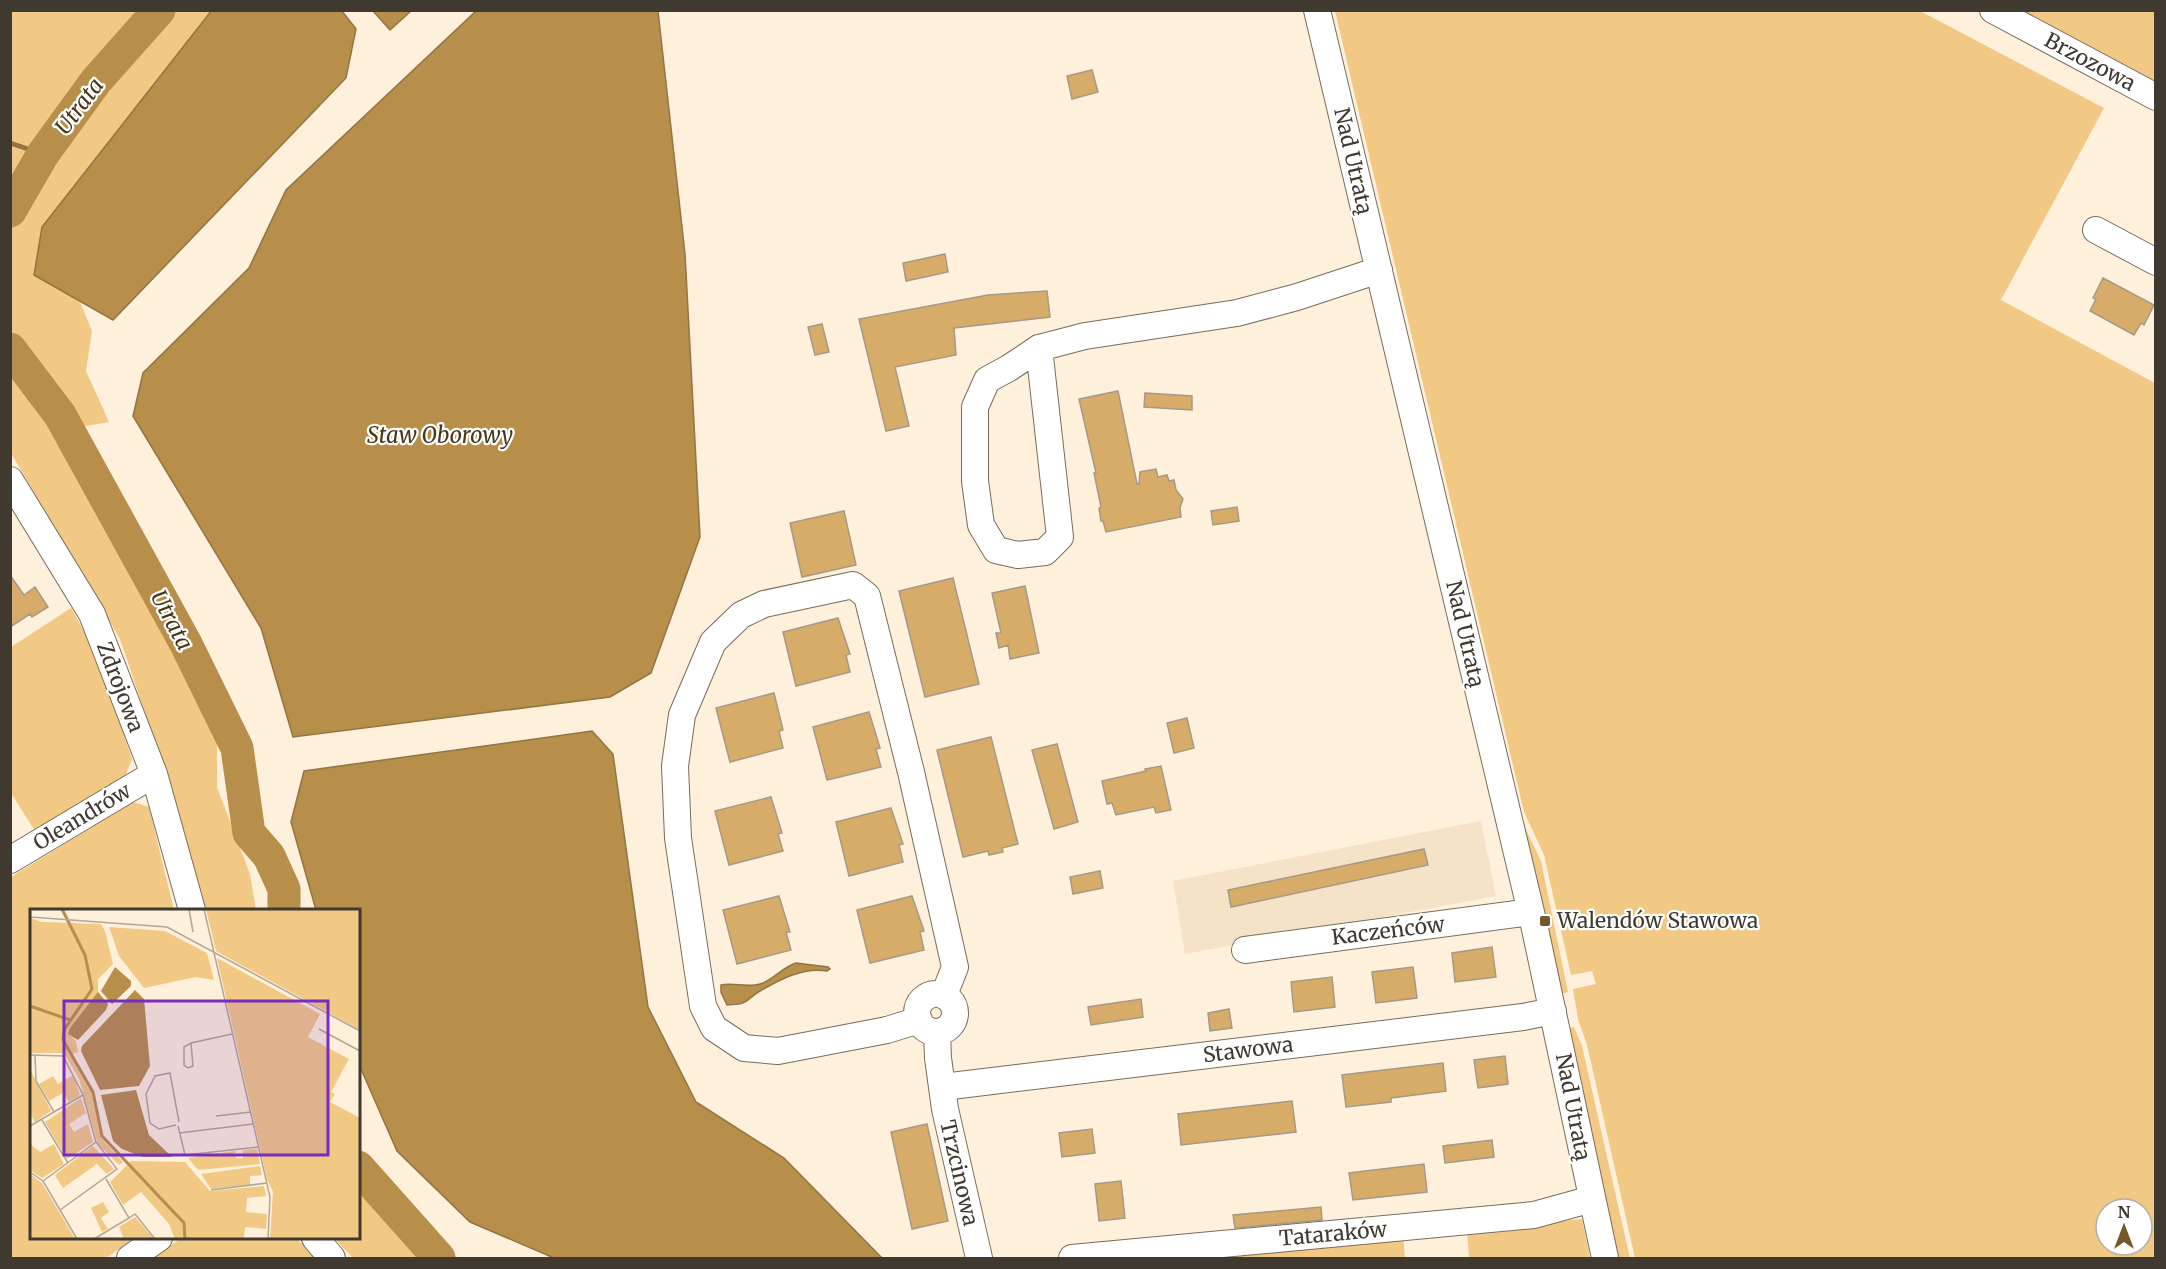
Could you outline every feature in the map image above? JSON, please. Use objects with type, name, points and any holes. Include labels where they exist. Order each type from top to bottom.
[{"type":"street","name":"Nad Utratą","points":[[1317,10],[1531,912],[1605,1258]]},
{"type":"street","name":"Brzozowa","points":[[1993,10],[2156,97]]},
{"type":"street","points":[[2096,230],[2156,262]]},
{"type":"street","points":[[1039,348],[1060,537],[1044,552],[1018,555],[996,550],[981,525],[975,481],[975,407],[987,380],[1039,348],[1085,336],[1238,313],[1297,297],[1378,270]]},
{"type":"street","name":"Zdrojowa","points":[[10,480],[92,614],[154,774],[192,909]]},
{"type":"street","points":[[853,585],[867,596],[956,967],[944,995],[952,1002],[955,1013],[952,1024],[948,1028],[928,1026],[887,1030],[778,1051],[744,1048],[714,1028],[703,1006],[678,838],[675,766],[682,715],[713,642],[741,615],[764,604],[853,585]]},
{"type":"street","name":"Oleandrów","points":[[10,860],[154,774]]},
{"type":"street","name":"Kaczeńców","points":[[1245,950],[1531,912]]},
{"type":"street","name":"Stawowa","points":[[943,1087],[1523,1017],[1553,1011]]},
{"type":"street","name":"Trzcinowa","points":[[928,1026],[979,1258]]},
{"type":"street","name":"Tataraków","points":[[1072,1258],[1534,1215],[1592,1199]]},
{"type":"street","points":[[130,1258],[158,1239]]},
{"type":"street","points":[[316,1239],[332,1258]]},
{"type":"shaded area","points":[[10,11],[212,11],[42,227],[34,275],[80,302],[92,331],[86,371],[109,422],[58,431],[82,479],[102,501],[116,538],[145,580],[217,735],[217,787],[250,874],[256,909],[200,909],[173,796],[120,639],[11,453]]},
{"type":"shaded area","points":[[1335,11],[1920,11],[2104,108],[2001,300],[2155,383],[2155,1258],[1635,1258],[1587,1045],[1578,1019],[1573,989],[1596,984],[1592,971],[1571,975],[1544,855],[1524,812]]},
{"type":"shaded area","points":[[2000,11],[2155,11],[2155,97]]},
{"type":"shaded area","points":[[71,608],[95,651],[132,759],[125,777],[35,831],[11,793],[11,647]]},
{"type":"shaded area","points":[[133,802],[149,807],[174,909],[30,909],[30,1239],[134,1239],[106,1258],[11,1258],[11,877]]},
{"type":"shaded area","points":[[1521,819],[1541,861],[1568,992],[1557,995],[1546,930],[1549,929],[1546,916],[1540,917]]},
{"type":"shaded area","points":[[1481,821],[1496,896],[1185,954],[1173,881]]},
{"type":"shaded area","points":[[1574,1027],[1582,1046],[1630,1258],[1616,1258],[1565,1029]]},
{"type":"shaded area","points":[[360,1192],[423,1258],[353,1258],[335,1239],[360,1239]]},
{"type":"shaded area","points":[[1582,1219],[1590,1258],[1469,1258],[1467,1230]]},
{"type":"shaded area","points":[[1403,1235],[1405,1258],[1168,1258]]},
{"type":"shaded area","points":[[180,1239],[297,1239],[315,1258],[153,1258]]},
{"type":"water","points":[[212,10],[342,11],[356,29],[346,78],[113,320],[34,275],[42,227]]},
{"type":"water","points":[[373,11],[411,11],[390,30]]},
{"type":"water","name":"Staw Oborowy","points":[[476,11],[658,11],[685,254],[700,537],[651,673],[610,697],[293,737],[261,628],[133,416],[143,373],[249,268],[286,190]]},
{"type":"water","points":[[592,731],[613,754],[648,1007],[696,1102],[784,1158],[882,1258],[554,1258],[470,1222],[397,1151],[361,1069],[360,909],[316,909],[291,822],[304,771]]},
{"type":"water","points":[[796,963],[830,969],[792,975],[760,991],[744,1003],[727,1005],[721,992],[721,985],[758,985]]},
{"type":"building","points":[[1092,70],[1098,92],[1072,99],[1067,76]]},
{"type":"building","points":[[945,254],[948,272],[906,281],[903,263]]},
{"type":"building","points":[[2103,278],[2154,305],[2144,325],[2141,323],[2134,335],[2090,311],[2096,299],[2093,298]]},
{"type":"building","points":[[1047,291],[1050,317],[954,328],[956,355],[895,367],[909,426],[886,431],[859,319],[988,295]]},
{"type":"building","points":[[822,324],[829,352],[815,355],[808,327]]},
{"type":"building","points":[[1118,391],[1137,484],[1139,484],[1140,472],[1156,469],[1158,477],[1167,475],[1169,481],[1174,480],[1176,490],[1183,499],[1180,508],[1181,517],[1106,532],[1103,521],[1101,521],[1099,508],[1101,507],[1094,473],[1096,473],[1079,399]]},
{"type":"building","points":[[1145,393],[1192,396],[1192,410],[1144,407]]},
{"type":"building","points":[[1237,507],[1239,521],[1213,525],[1211,511]]},
{"type":"building","points":[[844,511],[856,565],[802,577],[790,523]]},
{"type":"building","points":[[10,575],[24,595],[35,587],[48,607],[32,617],[30,614],[10,627]]},
{"type":"building","points":[[953,578],[979,684],[925,697],[899,591]]},
{"type":"building","points":[[1025,586],[1039,653],[1010,659],[1008,645],[999,648],[996,633],[1001,633],[992,593]]},
{"type":"building","points":[[838,618],[850,654],[846,655],[850,672],[796,686],[783,632]]},
{"type":"building","points":[[774,693],[783,730],[779,731],[783,748],[730,762],[716,708]]},
{"type":"building","points":[[869,712],[880,748],[876,749],[881,767],[827,780],[813,727]]},
{"type":"building","points":[[1187,718],[1194,748],[1174,753],[1167,723]]},
{"type":"building","points":[[991,737],[1018,844],[1002,848],[1003,852],[989,855],[988,851],[963,857],[937,750]]},
{"type":"building","points":[[1057,744],[1078,822],[1054,829],[1032,750]]},
{"type":"building","points":[[1161,766],[1171,810],[1156,813],[1154,807],[1116,815],[1112,803],[1107,804],[1102,781]]},
{"type":"building","points":[[771,797],[782,833],[778,834],[783,851],[729,865],[715,811]]},
{"type":"building","points":[[891,808],[903,844],[899,845],[903,862],[849,876],[836,822]]},
{"type":"building","points":[[1424,849],[1428,865],[1231,907],[1228,890]]},
{"type":"building","points":[[1100,871],[1103,888],[1073,894],[1070,877]]},
{"type":"building","points":[[779,896],[790,932],[786,932],[791,950],[737,964],[723,910]]},
{"type":"building","points":[[912,896],[924,931],[920,932],[924,950],[870,963],[857,910]]},
{"type":"building","points":[[1492,947],[1496,977],[1455,982],[1452,953]]},
{"type":"building","points":[[1413,967],[1417,998],[1376,1003],[1372,972]]},
{"type":"building","points":[[1332,977],[1335,1007],[1294,1012],[1291,982]]},
{"type":"building","points":[[1141,999],[1143,1017],[1091,1025],[1088,1007]]},
{"type":"building","points":[[1229,1009],[1232,1028],[1210,1031],[1208,1013]]},
{"type":"building","points":[[1505,1056],[1508,1084],[1478,1088],[1474,1060]]},
{"type":"building","points":[[1443,1063],[1446,1091],[1391,1098],[1391,1102],[1346,1107],[1342,1075]]},
{"type":"building","points":[[1292,1101],[1296,1132],[1181,1145],[1178,1114]]},
{"type":"building","points":[[927,1124],[948,1221],[912,1229],[891,1132]]},
{"type":"building","points":[[1092,1129],[1095,1153],[1062,1157],[1059,1133]]},
{"type":"building","points":[[1492,1140],[1494,1157],[1445,1163],[1443,1146]]},
{"type":"building","points":[[1424,1164],[1427,1192],[1353,1200],[1349,1173]]},
{"type":"building","points":[[1121,1181],[1125,1218],[1099,1221],[1095,1184]]},
{"type":"building","points":[[1321,1207],[1322,1220],[1235,1228],[1233,1215]]},
{"type":"waterway","name":"Utrata","points":[[10,211],[43,154],[96,81],[159,10]]},
{"type":"waterway","points":[[10,143],[43,154]]},
{"type":"waterway","name":"Utrata","points":[[10,349],[60,415],[186,644],[237,748],[249,833],[269,856],[284,889],[284,909]]},
{"type":"waterway","name":"Utrata","points":[[360,1169],[439,1258]]},
{"type":"place","name":"Walendów Stawowa","points":[[1545,921]]}]
